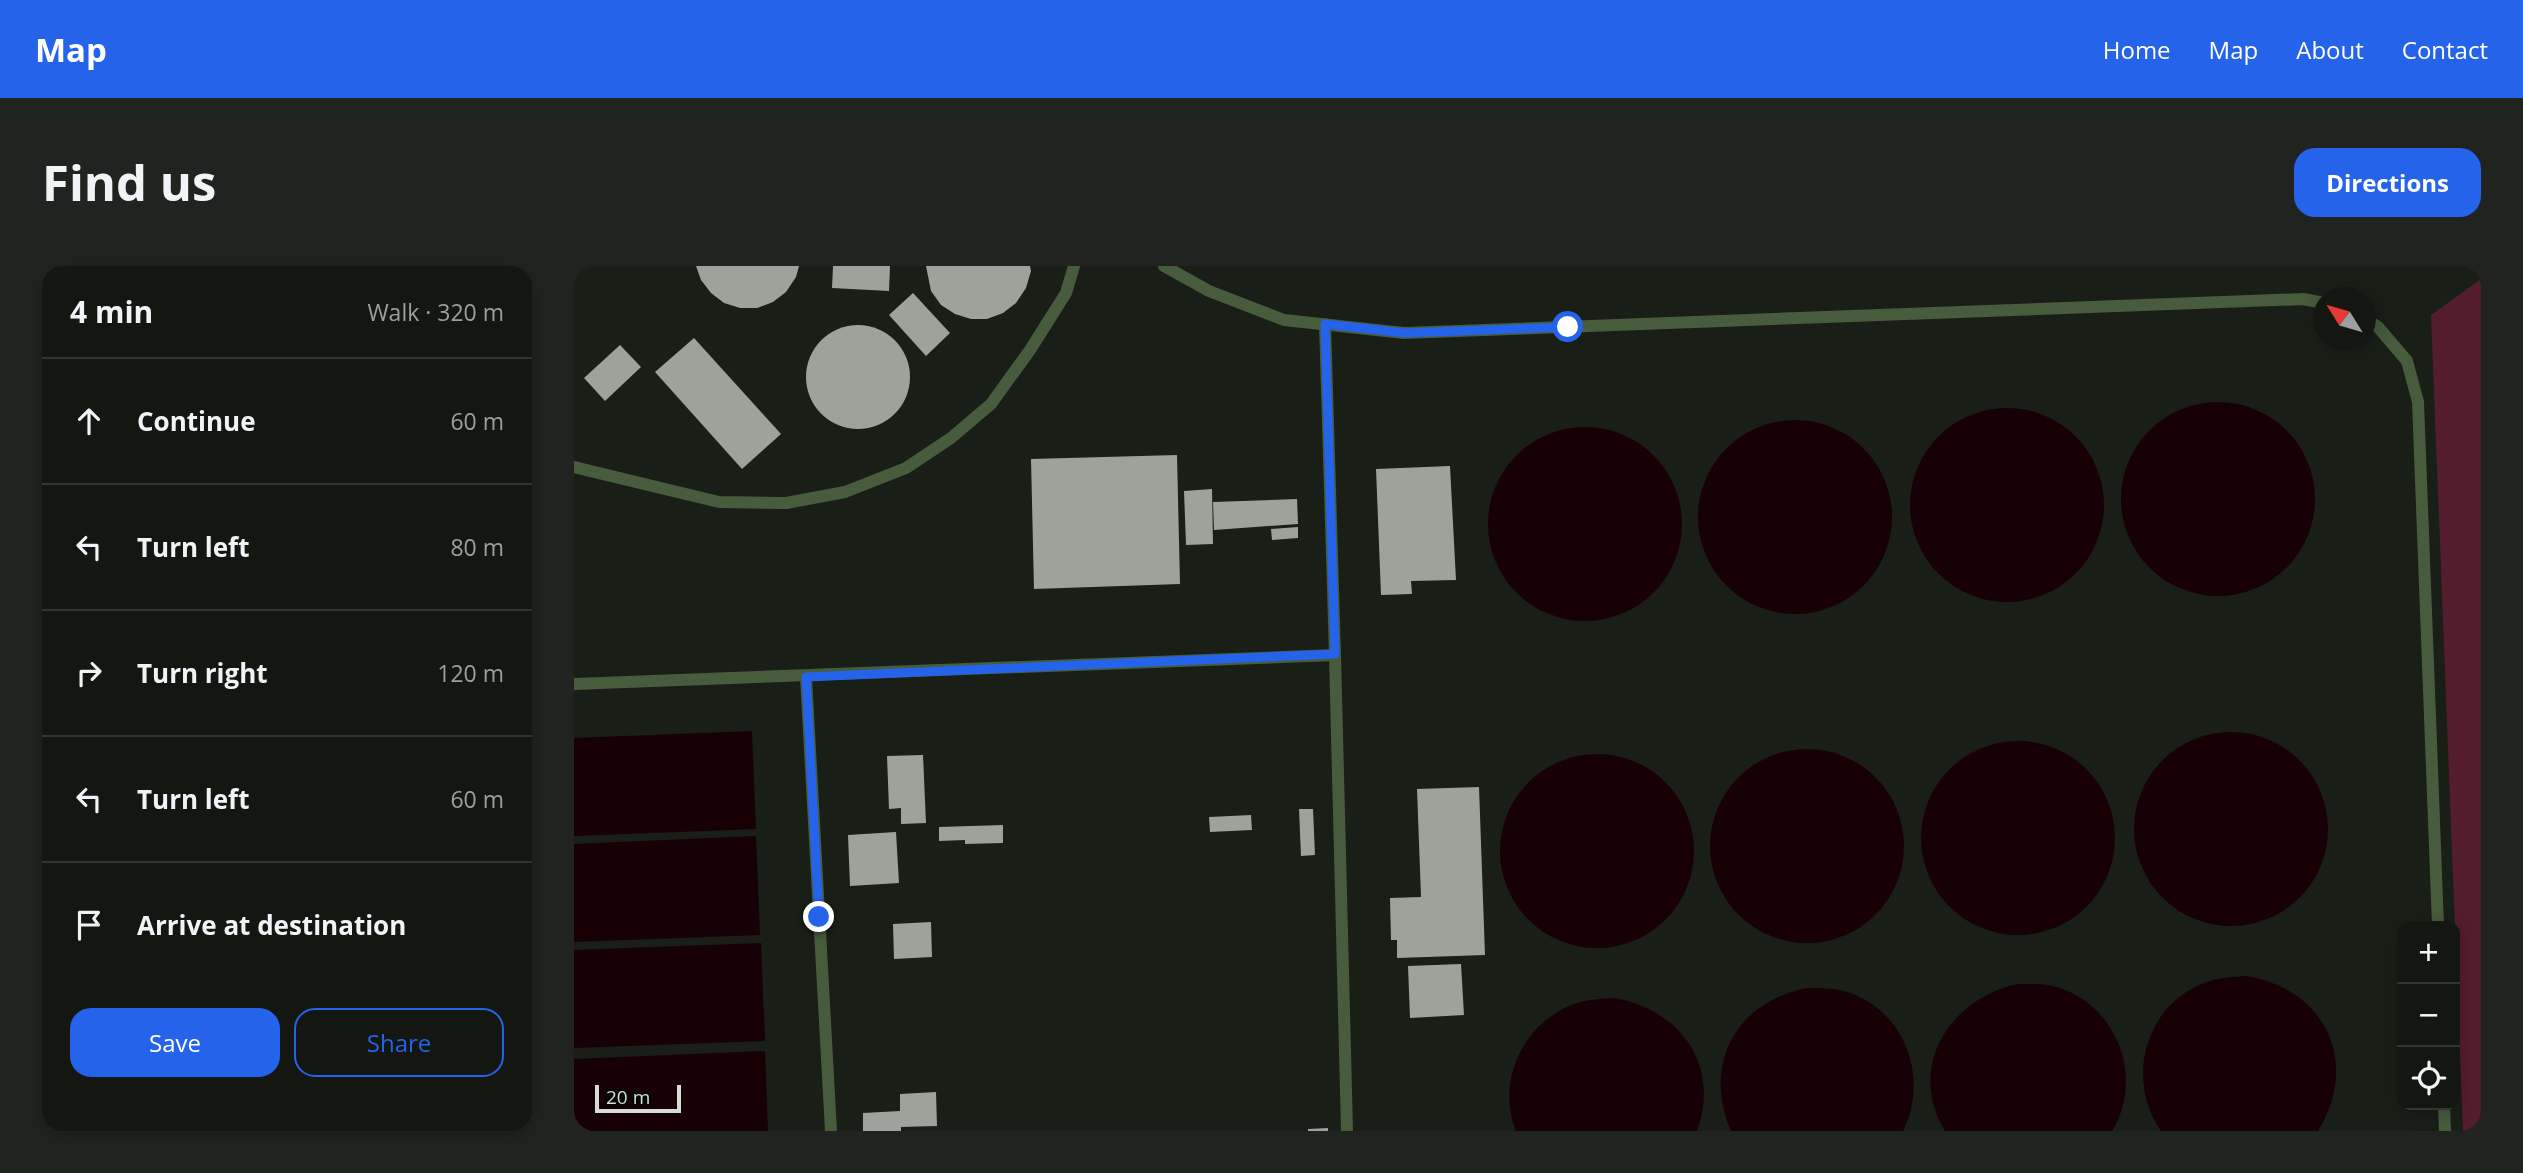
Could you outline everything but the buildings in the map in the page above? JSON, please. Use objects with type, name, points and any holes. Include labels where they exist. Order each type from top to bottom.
[{"type":"lane","points":[[574,467],[719,502],[786,503],[845,492],[906,467],[951,438],[991,404],[1066,293],[1074,266]]},
{"type":"lane","points":[[1164,266],[1209,290],[1284,320],[1404,333],[2303,299],[2313,301]]},
{"type":"lane","points":[[1325,324],[1346,1131]]},
{"type":"lane","points":[[2376,326],[2407,361],[2418,402],[2438,921]]},
{"type":"lane","points":[[574,684],[806,677],[1335,654]]},
{"type":"lane","points":[[806,677],[831,1131]]},
{"type":"lane","points":[[2444,1110],[2445,1131]]},
{"type":"shaded area","points":[[2481,279],[2481,1131],[2463,1131],[2460,921],[2455,921],[2431,315]]},
{"type":"shaded area","points":[[2218,402],[2237,403],[2255,409],[2287,430],[2308,462],[2314,480],[2314,518],[2308,536],[2287,568],[2255,589],[2237,595],[2218,596],[2199,595],[2181,589],[2149,568],[2128,536],[2122,518],[2121,499],[2122,480],[2128,462],[2149,430],[2181,409],[2199,403]]},
{"type":"shaded area","points":[[2007,408],[2044,415],[2076,436],[2097,468],[2104,505],[2097,542],[2076,574],[2044,595],[2007,602],[1970,595],[1938,574],[1917,542],[1910,505],[1917,468],[1938,436],[1970,415]]},
{"type":"shaded area","points":[[1795,420],[1832,427],[1864,448],[1885,480],[1892,517],[1885,554],[1864,586],[1832,607],[1795,614],[1758,607],[1726,586],[1705,554],[1698,517],[1705,480],[1726,448],[1758,427]]},
{"type":"shaded area","points":[[1585,427],[1622,434],[1654,455],[1675,487],[1682,524],[1675,561],[1654,593],[1622,614],[1585,621],[1548,614],[1516,593],[1495,561],[1488,524],[1495,487],[1516,455],[1548,434]]},
{"type":"shaded area","points":[[752,731],[756,829],[574,836],[574,738]]},
{"type":"shaded area","points":[[2231,732],[2268,739],[2300,760],[2321,792],[2328,829],[2321,866],[2300,898],[2268,919],[2231,926],[2194,919],[2162,898],[2141,866],[2134,829],[2141,792],[2162,760],[2194,739]]},
{"type":"shaded area","points":[[2018,741],[2037,742],[2055,748],[2087,769],[2108,801],[2114,819],[2114,857],[2108,875],[2087,907],[2055,928],[2037,934],[2018,935],[1999,934],[1981,928],[1949,907],[1928,875],[1922,857],[1921,838],[1922,819],[1928,801],[1949,769],[1981,748],[1999,742]]},
{"type":"shaded area","points":[[1807,749],[1826,750],[1844,756],[1876,777],[1897,809],[1903,827],[1903,865],[1897,883],[1876,915],[1844,936],[1826,942],[1807,943],[1788,942],[1770,936],[1738,915],[1717,883],[1711,865],[1710,846],[1711,827],[1717,809],[1738,777],[1770,756],[1788,750]]},
{"type":"shaded area","points":[[1597,754],[1634,761],[1666,782],[1687,814],[1694,851],[1687,888],[1666,920],[1634,941],[1597,948],[1560,941],[1528,920],[1507,888],[1500,851],[1507,814],[1528,782],[1560,761]]},
{"type":"shaded area","points":[[756,836],[760,935],[574,942],[574,844]]},
{"type":"shaded area","points":[[761,943],[765,1041],[574,1048],[574,950]]},
{"type":"shaded area","points":[[2247,976],[2274,984],[2297,996],[2315,1013],[2328,1033],[2335,1055],[2336,1080],[2330,1105],[2318,1131],[2161,1131],[2150,1110],[2144,1088],[2143,1066],[2157,1023],[2170,1005],[2188,991],[2210,981]]},
{"type":"shaded area","points":[[2018,984],[2051,986],[2077,996],[2095,1009],[2109,1026],[2119,1045],[2125,1067],[2126,1089],[2122,1110],[2112,1131],[1945,1131],[1934,1107],[1930,1083],[1933,1060],[1941,1039],[1955,1020],[1972,1004],[1994,992]]},
{"type":"shaded area","points":[[1806,988],[1844,991],[1865,1000],[1882,1012],[1896,1029],[1906,1047],[1912,1067],[1914,1089],[1911,1110],[1903,1131],[1731,1131],[1723,1106],[1721,1082],[1724,1060],[1731,1040],[1744,1022],[1761,1007],[1781,996]]},
{"type":"shaded area","points":[[1615,998],[1638,1004],[1659,1015],[1676,1028],[1689,1044],[1699,1063],[1703,1084],[1703,1107],[1697,1131],[1516,1131],[1510,1112],[1509,1092],[1519,1054],[1529,1038],[1559,1011],[1577,1003]]},
{"type":"shaded area","points":[[765,1051],[768,1131],[574,1131],[574,1059]]},
{"type":"route","points":[[819,917],[806,677],[1335,654],[1325,324],[1404,333],[1568,327]]}]
